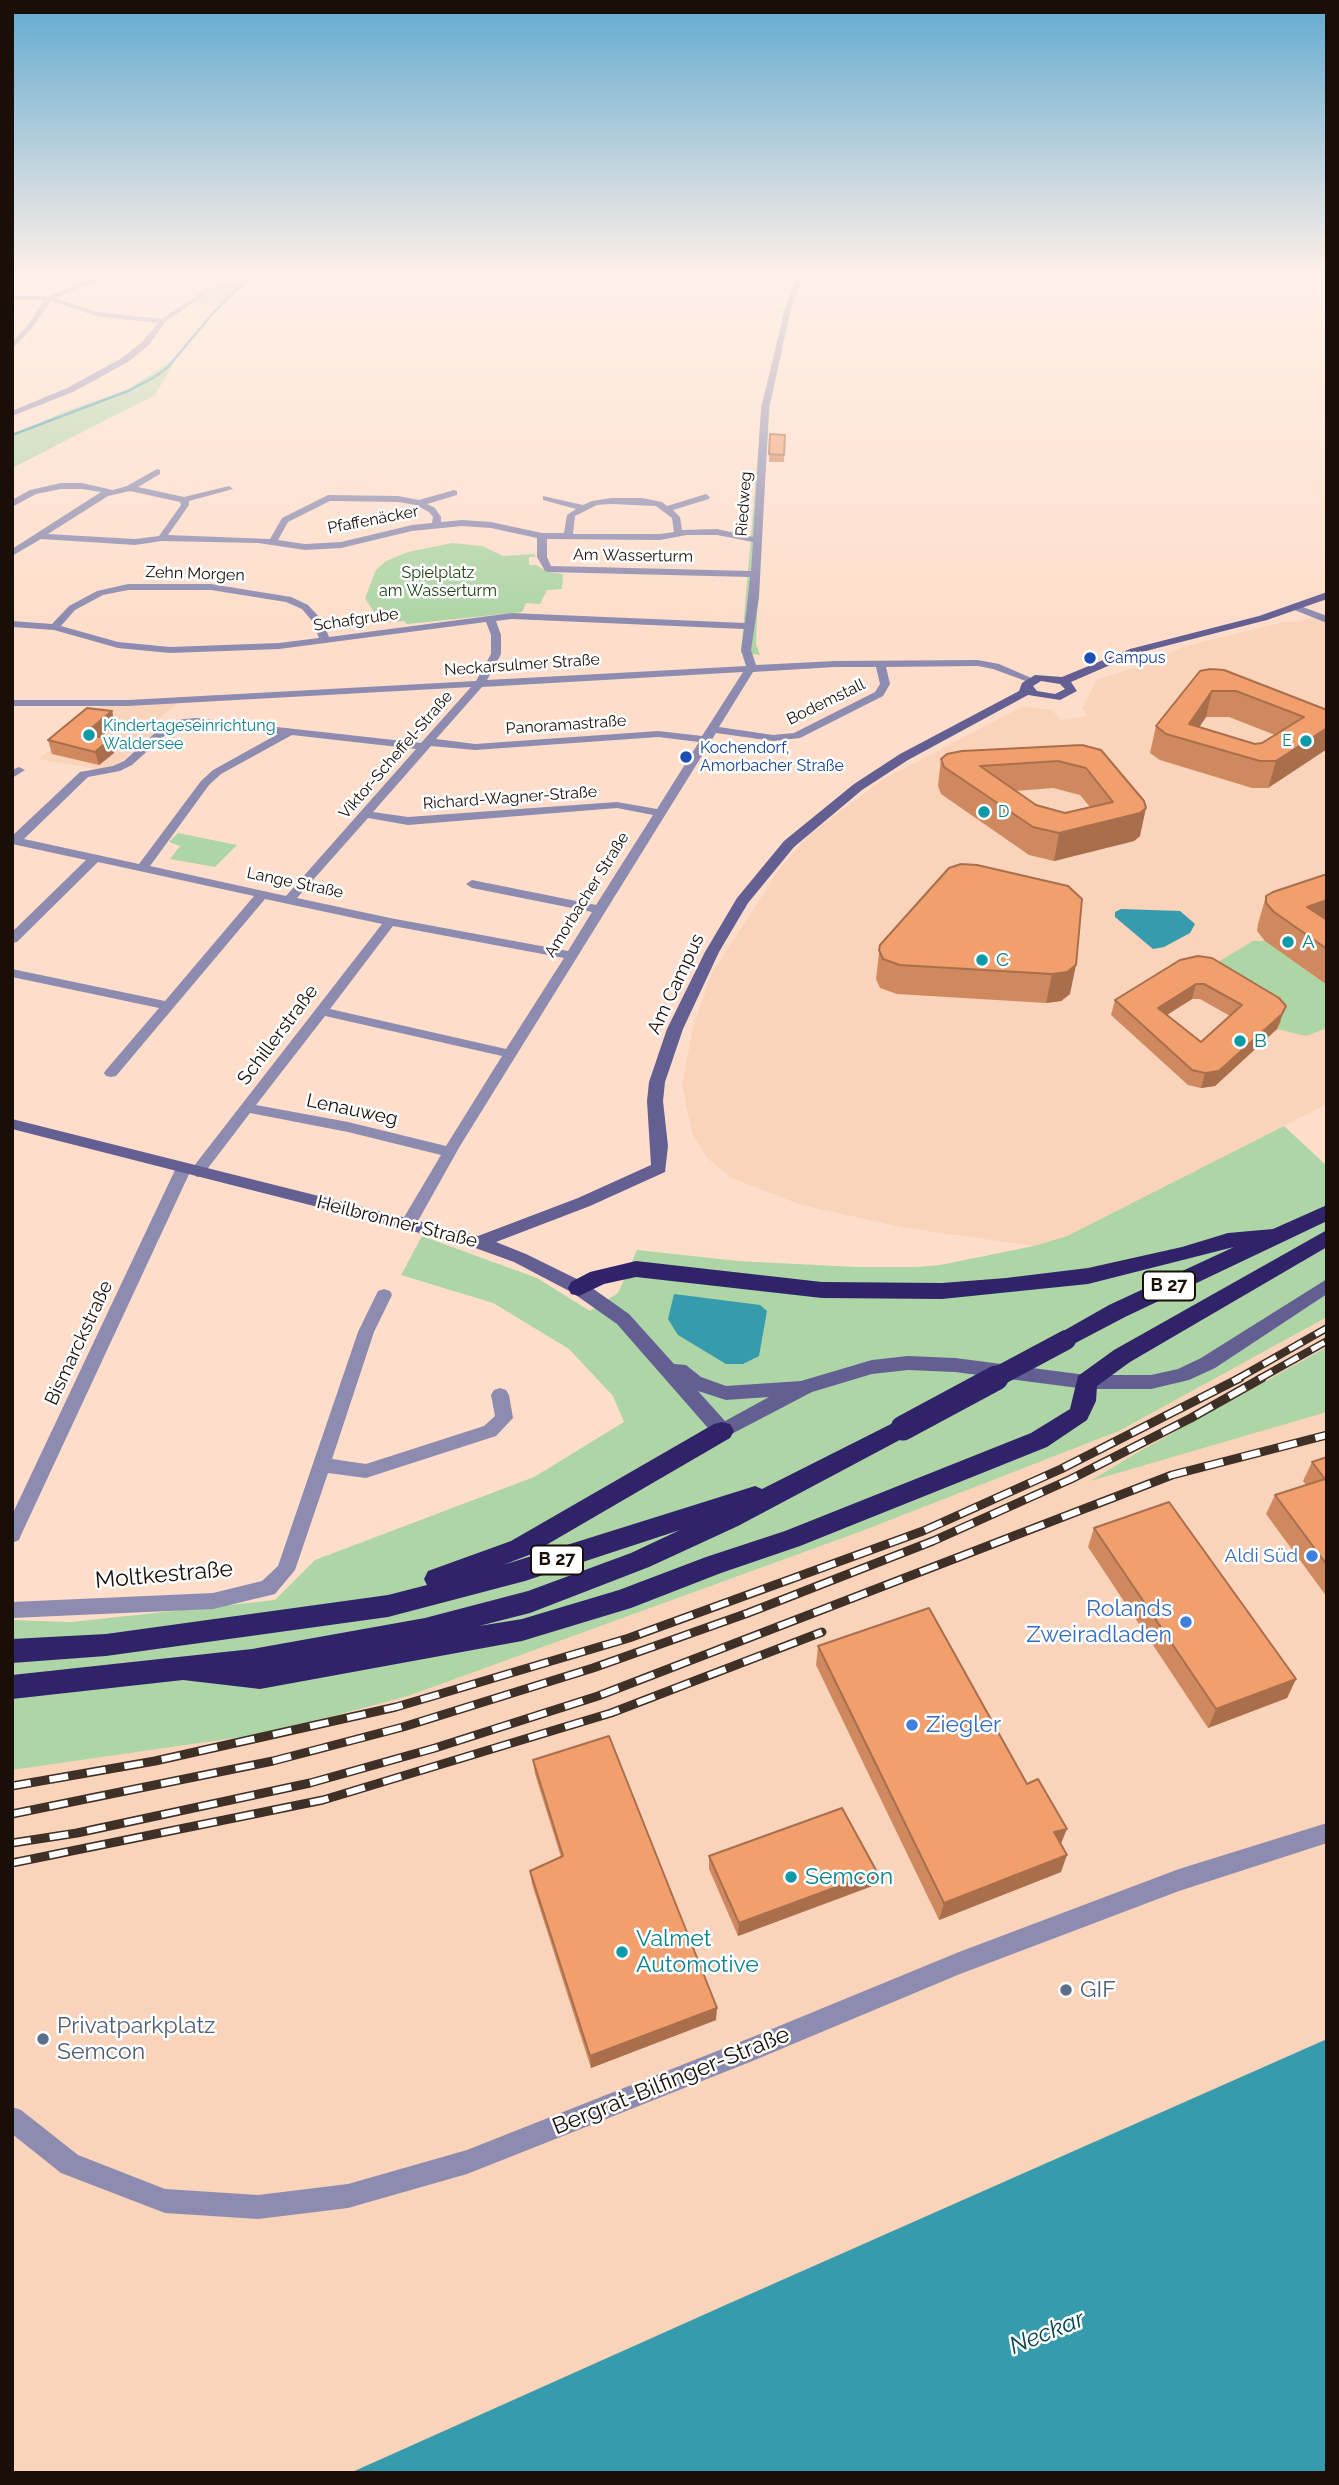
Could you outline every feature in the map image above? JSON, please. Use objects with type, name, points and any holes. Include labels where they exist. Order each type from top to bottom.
[{"type":"highway","name":"B 27","points":[[12,1687],[252,1661],[425,1629],[530,1602],[640,1560],[729,1519],[1118,1311],[1327,1212]]},
{"type":"highway","points":[[579,1289],[598,1277],[636,1269],[822,1290],[942,1291],[1088,1276],[1183,1254],[1228,1240],[1275,1236]]},
{"type":"highway","points":[[187,1670],[260,1677],[523,1630],[622,1600],[877,1506],[1039,1440],[1079,1414],[1084,1401],[1086,1382],[1122,1356],[1327,1237]]},
{"type":"highway","points":[[325,1613],[455,1574],[520,1548],[722,1431]]},
{"type":"highway","name":"B 27","points":[[12,1651],[106,1645],[388,1606],[525,1570],[722,1504],[784,1488]]},
{"type":"street","points":[[12,414],[72,389]]},
{"type":"street","name":"Riedweg","points":[[754,574],[765,408],[769,389]]},
{"type":"street","points":[[12,553],[112,492],[130,488],[157,472]]},
{"type":"street","points":[[12,504],[33,492],[58,486],[82,486],[112,492]]},
{"type":"street","points":[[130,488],[184,500],[229,489]]},
{"type":"street","points":[[419,503],[454,493]]},
{"type":"street","points":[[667,509],[706,497]]},
{"type":"street","points":[[546,498],[583,508]]},
{"type":"street","points":[[273,541],[285,520],[326,499],[398,499],[419,503],[432,510],[437,517],[436,524]]},
{"type":"street","points":[[162,538],[185,505],[184,500]]},
{"type":"street","points":[[568,536],[571,515],[603,501],[642,501],[667,509],[677,517],[679,533]]},
{"type":"street","name":"Pfaffenäcker","points":[[39,536],[135,542],[162,538],[273,541],[305,547],[341,545],[436,524],[491,525],[542,536],[660,537],[679,533],[717,532],[755,540]]},
{"type":"street","name":"Am Wasserturm","points":[[542,536],[542,557],[548,569],[754,574]]},
{"type":"street","points":[[12,541],[28,541]]},
{"type":"street","points":[[751,667],[746,650],[754,574]]},
{"type":"street","name":"Zehn Morgen","points":[[55,627],[72,608],[100,593],[128,587],[211,587],[288,599],[305,607],[317,620],[325,640]]},
{"type":"street","points":[[1040,697],[1028,684],[1044,677],[1063,681],[1134,651],[1295,607],[1327,595]]},
{"type":"street","points":[[1295,607],[1327,620]]},
{"type":"street","name":"Schafgrube","points":[[12,624],[55,627],[83,638],[118,645],[170,650],[236,649],[490,619],[554,616],[749,626]]},
{"type":"street","name":"Viktor-Scheffel-Straße","points":[[289,900],[481,683],[496,654],[496,635],[490,619]]},
{"type":"street","name":"Neckarsulmer Straße","points":[[12,704],[128,704],[751,667],[880,663],[978,663],[995,666],[1028,684]]},
{"type":"street","name":"Bodemstall","points":[[709,734],[774,738],[796,736],[879,694],[885,684],[880,663]]},
{"type":"street","name":"Amorbacher Straße","points":[[408,1224],[510,1054],[751,667]]},
{"type":"street","name":"Am Campus","points":[[954,732],[1040,697],[1056,698],[1069,694],[1070,686],[1063,681]]},
{"type":"street","name":"Am Campus","points":[[479,1242],[584,1202],[659,1168],[660,1146],[655,1101],[657,1082],[675,1029],[712,952],[742,901],[789,845],[835,805],[904,757],[1023,693],[1028,684]]},
{"type":"street","name":"Panoramastraße","points":[[14,841],[85,774],[116,769],[128,763],[170,725],[196,721],[475,747],[657,734],[709,734]]},
{"type":"street","points":[[142,868],[211,777],[228,764],[291,731]]},
{"type":"street","name":"Richard-Wagner-Straße","points":[[365,814],[408,821],[617,805],[659,813]]},
{"type":"street","name":"Lange Straße","points":[[14,841],[390,922],[571,955]]},
{"type":"street","points":[[12,939],[95,858]]},
{"type":"street","points":[[472,884],[600,909]]},
{"type":"street","points":[[111,1073],[262,894]]},
{"type":"street","name":"Schillerstraße","points":[[191,1170],[247,1108],[390,922]]},
{"type":"street","points":[[12,973],[169,1006]]},
{"type":"street","points":[[321,1011],[510,1054]]},
{"type":"street","name":"Lenauweg","points":[[247,1108],[450,1152]]},
{"type":"street","name":"Heilbronner Straße","points":[[12,1124],[479,1242],[520,1258],[579,1289],[623,1319],[722,1431]]},
{"type":"street","name":"Bismarckstraße","points":[[12,1535],[191,1170]]},
{"type":"street","points":[[722,1431],[806,1387],[872,1367],[908,1363],[955,1365],[1086,1382],[1150,1382],[1182,1375],[1208,1363],[1327,1285]]},
{"type":"street","name":"Moltkestraße","points":[[12,1610],[213,1601],[268,1588],[286,1570],[366,1332],[384,1295]]},
{"type":"street","points":[[642,1338],[694,1382],[726,1393],[806,1387]]},
{"type":"street","points":[[322,1465],[366,1471],[490,1431],[505,1418],[500,1395]]},
{"type":"street","name":"Bergrat-Bilfinger-Straße","points":[[12,2119],[70,2164],[165,2201],[258,2207],[348,2196],[467,2162],[750,2050],[959,1963],[1179,1880],[1327,1833]]},
{"type":"shaded area","points":[[1327,613],[1327,1104],[1067,1236],[1034,1246],[905,1228],[801,1205],[732,1178],[708,1159],[693,1136],[682,1086],[693,1027],[712,973],[780,868],[808,836],[882,780],[1023,706],[1052,710],[1061,720],[1088,716],[1082,709],[1096,680],[1153,662],[1182,647],[1283,622],[1299,622]]},
{"type":"shaded area","points":[[180,701],[156,722],[164,724],[112,769],[101,770],[39,759],[104,704]]},
{"type":"shaded area","points":[[1327,1317],[1327,1347],[1093,1479],[1327,1412],[1327,2039],[350,2473],[12,2473],[12,1770],[269,1733],[408,1696],[862,1531],[1119,1431]]},
{"type":"green space","points":[[159,389],[155,395],[12,468],[12,436],[61,413],[127,390]]},
{"type":"green space","points":[[766,389],[774,389],[770,406],[759,563],[756,644],[760,655],[741,653],[762,405]]},
{"type":"green space","name":"Spielplatz am Wasserturm","points":[[452,543],[482,546],[503,556],[534,554],[536,557],[529,557],[529,565],[563,574],[562,589],[547,590],[540,604],[526,603],[522,612],[407,624],[404,621],[381,623],[365,598],[376,570],[386,561],[408,552]]},
{"type":"green space","points":[[178,833],[237,845],[215,867],[170,859],[180,846],[169,842]]},
{"type":"green space","points":[[1253,941],[1265,941],[1327,985],[1327,1028],[1306,1036],[1277,1029],[1211,966]]},
{"type":"green space","points":[[1284,1126],[1327,1166],[1327,1317],[1119,1431],[862,1531],[408,1696],[269,1733],[12,1770],[12,1620],[71,1622],[275,1600],[315,1560],[534,1477],[624,1422],[613,1396],[569,1349],[493,1303],[401,1275],[422,1236],[537,1278],[590,1311],[618,1293],[637,1250],[738,1261],[916,1267],[940,1265],[1034,1246],[1067,1236]]},
{"type":"green space","points":[[1327,1347],[1327,1412],[1090,1481],[1135,1454]]},
{"type":"water","points":[[1121,909],[1180,911],[1195,924],[1190,933],[1164,947],[1153,949],[1115,917],[1115,912]]},
{"type":"water","points":[[674,1294],[760,1305],[767,1311],[759,1356],[743,1364],[726,1364],[678,1335],[668,1319]]},
{"type":"water","name":"Neckar","points":[[1327,2039],[1327,2473],[350,2473],[730,2303]]},
{"type":"building","points":[[770,434],[785,435],[784,455],[769,454]]},
{"type":"building","points":[[1224,670],[1327,710],[1327,728],[1276,761],[1260,761],[1166,734],[1156,726],[1200,671]],"holes":[[[1212,691],[1236,691],[1304,717],[1262,743],[1255,744],[1189,724]]]},
{"type":"building","points":[[87,708],[112,711],[84,734],[110,739],[95,752],[48,740]]},
{"type":"building","points":[[1082,745],[1101,750],[1144,801],[1146,808],[1140,813],[1059,833],[1033,827],[944,767],[941,759],[947,754]],"holes":[[[1058,761],[1086,768],[1113,802],[1065,813],[1036,805],[980,766]]]},
{"type":"building","name":"C","points":[[961,864],[977,865],[1068,886],[1082,899],[1076,965],[1067,972],[1052,974],[900,965],[883,959],[880,945],[949,868]]},
{"type":"building","points":[[1327,874],[1327,900],[1307,907],[1327,920],[1327,949],[1274,912],[1266,903],[1266,896]]},
{"type":"building","name":"B","points":[[1198,956],[1212,958],[1279,998],[1286,1006],[1282,1014],[1219,1071],[1205,1073],[1192,1070],[1115,1000],[1180,960]],"holes":[[[1196,984],[1204,984],[1242,1005],[1201,1042],[1158,1008]]]},
{"type":"building","points":[[1327,1457],[1327,1565],[1275,1495],[1325,1479],[1312,1462]]},
{"type":"building","name":"Rolands Zweiradladen","points":[[1169,1502],[1296,1679],[1216,1709],[1094,1528]]},
{"type":"building","name":"Ziegler","points":[[929,1608],[1027,1784],[1038,1779],[1067,1829],[1054,1832],[1067,1855],[944,1903],[818,1646]]},
{"type":"building","name":"Valmet Automotive","points":[[609,1736],[717,2008],[590,2056],[530,1871],[563,1856],[533,1760]]},
{"type":"building","name":"Semcon","points":[[842,1808],[877,1872],[739,1923],[709,1856]]},
{"type":"waterway","points":[[12,435],[132,389]]},
{"type":"railway","points":[[1237,1379],[1327,1328]]},
{"type":"railway","points":[[1259,1379],[1327,1341]]},
{"type":"railway","points":[[12,1786],[155,1761],[396,1707],[629,1638],[923,1531],[1061,1469],[1240,1378]]},
{"type":"railway","points":[[12,1814],[273,1761],[403,1727],[593,1668],[748,1613],[933,1541],[1071,1479],[1191,1418],[1262,1378]]},
{"type":"railway","points":[[12,1843],[77,1833],[310,1783],[435,1748],[598,1696],[1172,1475],[1327,1435]]},
{"type":"railway","points":[[12,1863],[323,1800],[611,1713],[822,1632]]},
{"type":"place","name":"Campus","points":[[1090,658]]},
{"type":"place","name":"Kindertageseinrichtung Waldersee","points":[[89,735]]},
{"type":"place","name":"E","points":[[1306,741]]},
{"type":"place","name":"Kochendorf, Amorbacher Straße","points":[[686,757]]},
{"type":"place","name":"D","points":[[984,812]]},
{"type":"place","name":"A","points":[[1288,942]]},
{"type":"place","name":"C","points":[[982,960]]},
{"type":"place","name":"B","points":[[1240,1041]]},
{"type":"place","name":"Aldi Süd","points":[[1312,1556]]},
{"type":"place","name":"Rolands Zweiradladen","points":[[1186,1622]]},
{"type":"place","name":"Ziegler","points":[[912,1725]]},
{"type":"place","name":"Semcon","points":[[791,1877]]},
{"type":"place","name":"Valmet Automotive","points":[[622,1952]]},
{"type":"place","name":"GIF","points":[[1066,1990]]},
{"type":"place","name":"Privatparkplatz Semcon","points":[[43,2039]]}]
